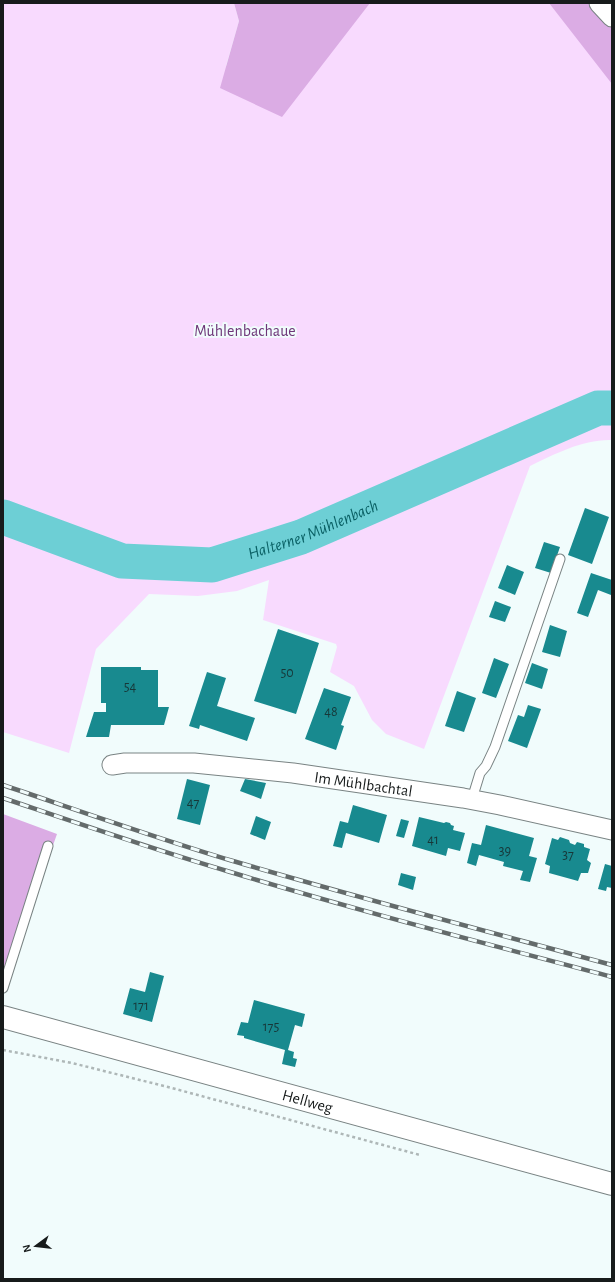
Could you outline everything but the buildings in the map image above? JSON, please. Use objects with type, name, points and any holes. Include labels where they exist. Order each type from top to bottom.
[{"type":"street","points":[[599,3],[612,17]]},
{"type":"street","name":"Im Mühlbachtal","points":[[112,765],[125,763],[194,763],[293,773],[472,799],[612,830]]},
{"type":"street","name":"Hellweg","points":[[3,1017],[612,1184]]},
{"type":"lane","points":[[472,799],[480,773],[486,766],[495,747],[560,559]]},
{"type":"lane","points":[[3,988],[48,846]]},
{"type":"path","points":[[3,1050],[72,1063],[168,1087],[422,1155]]},
{"type":"green space","name":"Mühlenbachaue","points":[[3,3],[234,3],[239,21],[226,66],[337,3],[562,3],[612,68],[612,440],[590,442],[570,448],[530,466],[424,749],[386,734],[372,720],[354,686],[330,672],[337,647],[336,644],[263,620],[269,580],[237,591],[198,596],[149,594],[96,649],[69,753],[3,732]]},
{"type":"shaded area","points":[[234,3],[370,3],[282,117],[220,88],[239,21]]},
{"type":"shaded area","points":[[549,3],[612,3],[612,84]]},
{"type":"shaded area","points":[[3,814],[57,834],[3,987]]},
{"type":"waterway","name":"Halterner Mühlenbach","points":[[3,517],[122,561],[212,565],[301,537],[598,408],[612,408]]},
{"type":"railway","points":[[3,785],[147,834],[280,875],[612,965]]},
{"type":"railway","points":[[3,798],[199,863],[420,926],[612,977]]}]
